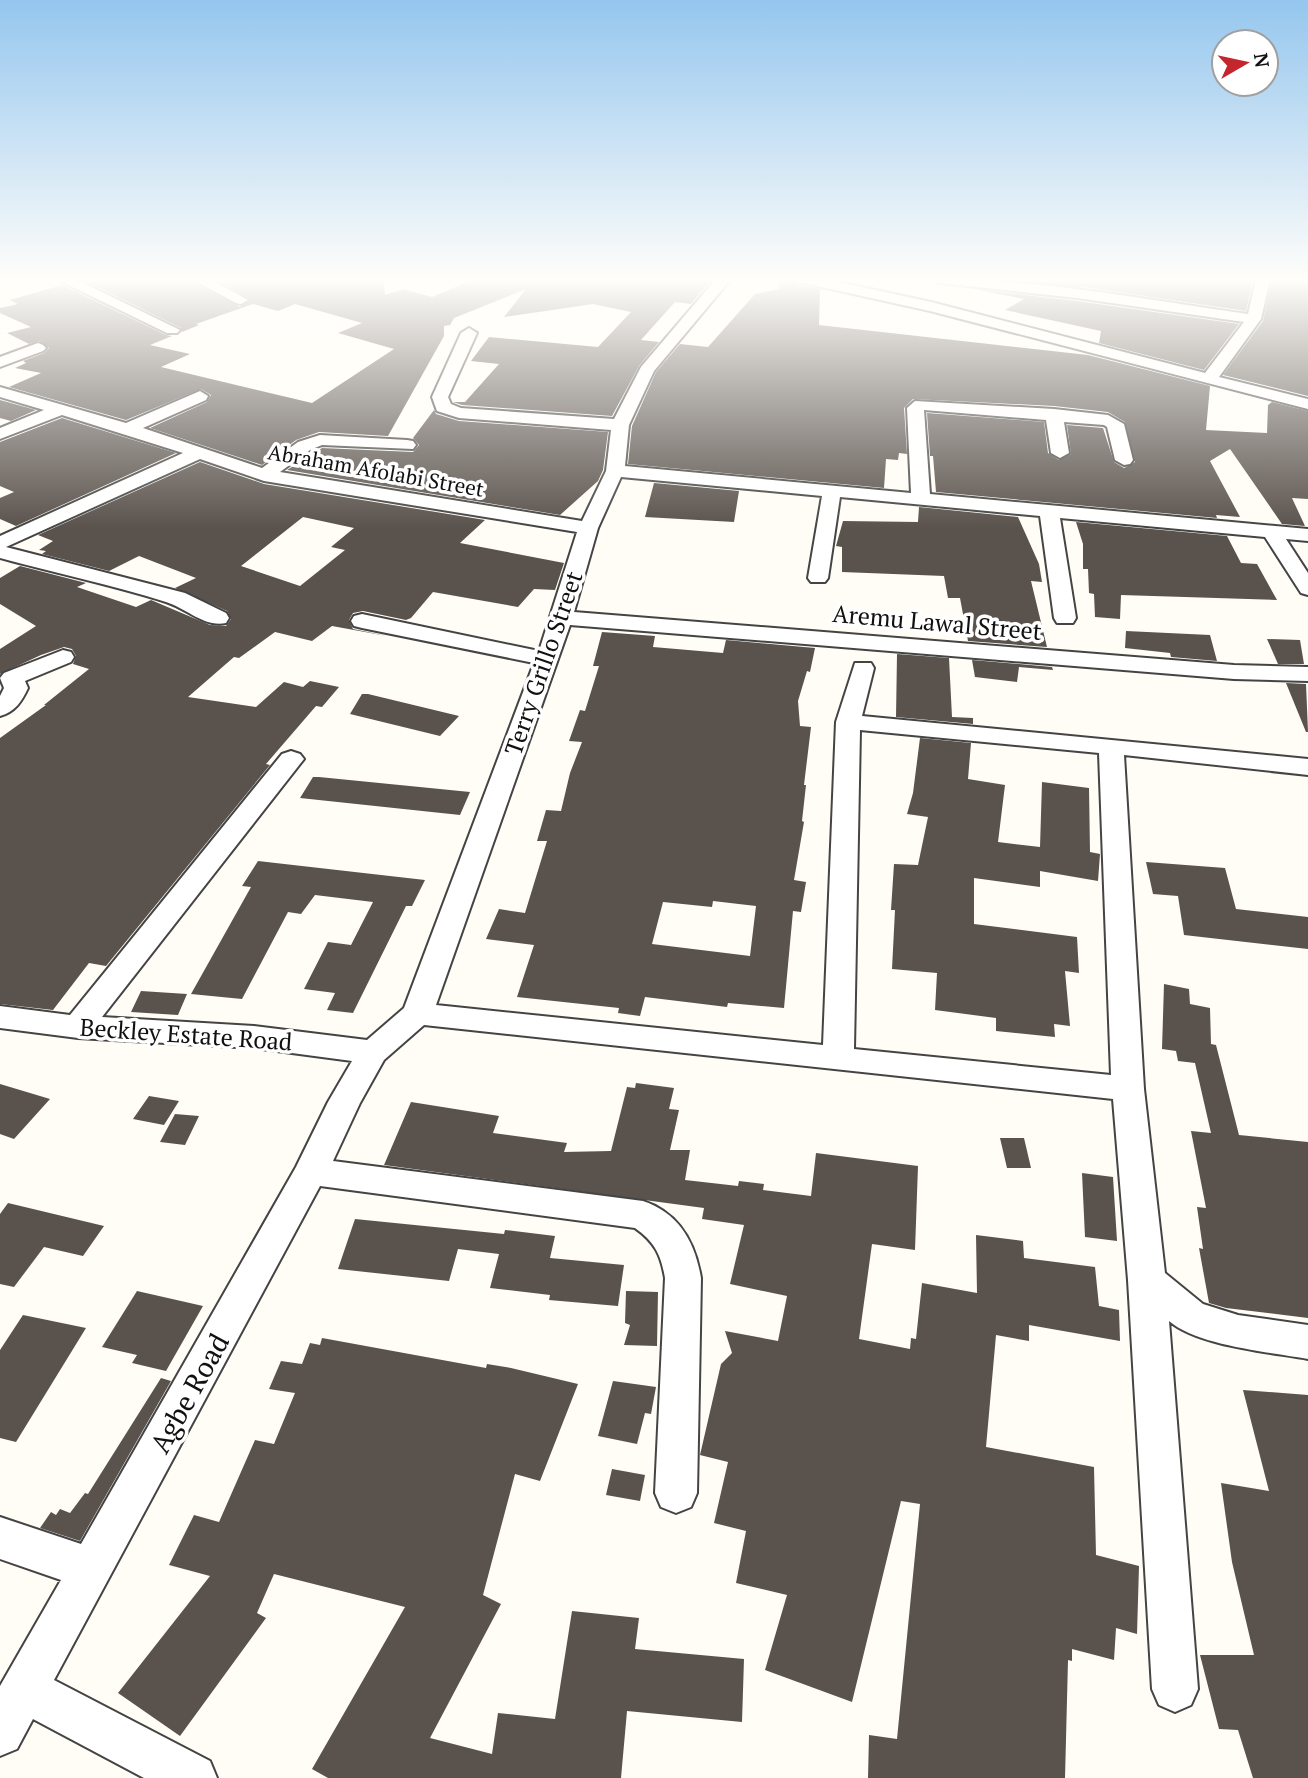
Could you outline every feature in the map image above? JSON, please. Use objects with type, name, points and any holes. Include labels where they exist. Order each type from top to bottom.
[{"type":"street","points":[[456,362],[440,397],[443,407],[459,413],[621,425]]},
{"type":"street","name":"Terry Grillo Street","points":[[373,1052],[417,1014],[562,618],[588,527],[615,471],[621,425],[647,370],[654,362]]},
{"type":"street","points":[[1139,362],[1308,404]]},
{"type":"street","points":[[1208,380],[1222,362]]},
{"type":"street","name":"Abraham Afolabi Street","points":[[0,393],[128,429],[264,475],[588,527]]},
{"type":"street","points":[[128,429],[200,396]]},
{"type":"street","points":[[921,498],[915,408],[932,405],[1108,420],[1115,425],[1124,460]]},
{"type":"street","points":[[0,433],[60,410]]},
{"type":"street","points":[[1054,414],[1060,453]]},
{"type":"street","points":[[264,475],[304,446],[320,440],[407,445]]},
{"type":"street","points":[[0,543],[201,452]]},
{"type":"street","points":[[615,471],[1308,535]]},
{"type":"street","points":[[818,578],[832,491]]},
{"type":"street","points":[[1049,510],[1065,618]]},
{"type":"street","points":[[1272,532],[1308,589]]},
{"type":"street","points":[[0,552],[177,598],[218,618]]},
{"type":"street","name":"Aremu Lawal Street","points":[[562,618],[1234,672],[1308,674]]},
{"type":"street","points":[[362,621],[545,659]]},
{"type":"street","points":[[0,709],[11,699],[16,688],[12,678],[63,657]]},
{"type":"street","points":[[838,1058],[848,722],[863,668]]},
{"type":"street","points":[[848,722],[1308,767]]},
{"type":"street","points":[[1111,747],[1128,1089],[1147,1280],[1175,1689]]},
{"type":"street","points":[[78,1027],[291,759]]},
{"type":"street","points":[[417,1014],[1128,1089]]},
{"type":"street","name":"Beckley Estate Road","points":[[0,1017],[78,1027],[254,1037],[373,1052]]},
{"type":"street","name":"Agbe Road","points":[[0,1732],[312,1171],[345,1102],[373,1052]]},
{"type":"street","points":[[312,1171],[643,1215],[663,1227],[679,1251],[683,1278],[676,1493]]},
{"type":"street","points":[[1147,1280],[1191,1317],[1238,1331],[1308,1342]]},
{"type":"street","points":[[0,1538],[92,1569]]},
{"type":"street","points":[[23,1689],[193,1778]]},
{"type":"building","points":[[24,362],[172,362],[161,367],[312,403],[374,362],[429,362],[388,436],[319,432],[296,440],[262,465],[150,428],[207,402],[211,395],[201,389],[126,420],[9,387],[41,373],[15,368]]},
{"type":"building","points":[[480,362],[642,362],[612,416],[462,405],[453,402],[465,402],[499,364]]},
{"type":"building","points":[[665,362],[1115,362],[1210,386],[1206,430],[1267,433],[1268,405],[1272,402],[1308,411],[1308,499],[1292,498],[1305,526],[1282,524],[1230,449],[1210,461],[1240,517],[1216,515],[1217,518],[936,492],[927,413],[1044,422],[1048,453],[1059,460],[1071,454],[1067,425],[1103,428],[1114,462],[1124,468],[1135,462],[1125,422],[1108,412],[1054,406],[913,399],[904,408],[907,454],[899,453],[898,460],[886,459],[884,488],[628,464],[632,426],[656,372]]},
{"type":"building","points":[[1173,362],[1210,362],[1204,370]]},
{"type":"building","points":[[1233,362],[1308,362],[1308,396],[1223,375]]},
{"type":"building","points":[[0,400],[36,410],[11,421],[0,418]]},
{"type":"building","points":[[434,410],[436,414],[459,421],[608,432],[603,470],[598,481],[560,515],[287,470],[322,448],[413,452],[419,445],[413,438]]},
{"type":"building","points":[[62,418],[176,453],[16,526],[0,519],[0,498],[14,492],[0,486],[0,442]]},
{"type":"building","points":[[200,462],[264,484],[485,520],[460,543],[564,563],[555,590],[534,589],[518,607],[433,592],[411,618],[406,620],[363,611],[353,613],[349,620],[353,629],[387,636],[332,626],[312,641],[275,632],[239,658],[234,657],[188,697],[256,707],[284,682],[303,687],[310,681],[339,687],[322,707],[316,706],[266,764],[270,765],[106,966],[89,963],[53,1010],[0,1004],[0,738],[46,705],[89,669],[73,664],[76,656],[72,649],[64,647],[0,674],[0,649],[36,626],[0,604],[0,578],[20,566],[86,583],[77,587],[136,607],[151,600],[210,625],[226,626],[231,619],[227,611],[175,588],[196,578],[139,556],[109,571],[42,554],[46,551],[39,550],[53,541],[38,535]],"holes":[[[303,517],[354,528],[331,547],[345,550],[300,586],[241,566]]]},
{"type":"building","points":[[654,483],[739,491],[734,522],[645,517]]},
{"type":"building","points":[[919,507],[1018,517],[1039,564],[1042,582],[1031,581],[1047,647],[968,641],[960,598],[948,598],[944,576],[842,572],[842,547],[836,546],[843,521],[918,522]]},
{"type":"building","points":[[1076,522],[1227,536],[1241,563],[1257,564],[1277,600],[1121,595],[1120,619],[1095,617],[1094,594],[1089,593],[1088,569],[1083,569],[1083,544]]},
{"type":"building","points":[[1126,631],[1210,635],[1217,661],[1171,657],[1170,653],[1125,648]]},
{"type":"building","points":[[602,632],[655,636],[653,647],[723,653],[726,640],[815,648],[810,672],[807,671],[798,701],[800,726],[811,727],[804,785],[804,822],[794,880],[806,882],[801,912],[793,911],[784,1008],[728,1003],[727,1007],[645,997],[640,1016],[618,1013],[619,1008],[517,997],[534,945],[486,939],[499,909],[525,913],[547,841],[537,841],[546,810],[561,811],[570,773],[582,742],[569,741],[580,710],[585,711],[599,666],[593,666]],"holes":[[[713,901],[756,906],[750,956],[652,944],[663,902],[712,907]]]},
{"type":"building","points":[[1267,639],[1300,640],[1304,664],[1278,664]]},
{"type":"building","points":[[897,654],[949,658],[952,717],[973,718],[973,724],[896,717]]},
{"type":"building","points":[[972,660],[1052,667],[1053,670],[1019,667],[1017,682],[975,677]]},
{"type":"building","points":[[1286,683],[1306,684],[1308,732],[1306,732]]},
{"type":"building","points":[[362,694],[459,716],[440,736],[350,714]]},
{"type":"building","points":[[920,738],[971,743],[968,779],[1005,785],[998,842],[1040,847],[1042,782],[1089,788],[1090,852],[1100,854],[1098,881],[1040,871],[1040,887],[974,878],[974,924],[1077,937],[1079,973],[1065,971],[1070,1026],[1054,1024],[1055,1037],[996,1031],[996,1018],[935,1010],[937,973],[892,969],[895,910],[891,910],[894,864],[918,865],[928,817],[907,814],[913,793]]},
{"type":"building","points":[[313,777],[470,792],[460,815],[300,798]]},
{"type":"building","points":[[258,861],[425,880],[412,906],[406,906],[353,1013],[327,1010],[335,993],[304,989],[328,942],[351,945],[373,902],[315,895],[301,914],[288,912],[242,999],[191,994],[251,887],[242,886]]},
{"type":"building","points":[[1146,862],[1225,868],[1236,909],[1308,917],[1308,949],[1184,935],[1178,896],[1153,894]]},
{"type":"building","points":[[1164,984],[1189,989],[1190,1004],[1210,1008],[1211,1044],[1216,1045],[1239,1135],[1308,1142],[1308,1318],[1226,1308],[1209,1303],[1199,1248],[1203,1249],[1197,1207],[1206,1208],[1191,1131],[1211,1133],[1195,1063],[1178,1061],[1176,1051],[1162,1049]]},
{"type":"building","points":[[141,991],[187,994],[178,1015],[131,1012]]},
{"type":"building","points":[[636,1083],[674,1088],[669,1109],[679,1110],[670,1150],[690,1150],[685,1180],[738,1186],[739,1181],[764,1184],[763,1190],[811,1196],[816,1153],[918,1166],[915,1250],[872,1244],[859,1339],[910,1349],[911,1338],[916,1339],[922,1283],[977,1293],[976,1235],[1023,1241],[1024,1258],[1095,1267],[1099,1306],[1119,1310],[1120,1341],[1029,1325],[1029,1341],[996,1335],[986,1447],[1094,1467],[1096,1555],[1139,1566],[1137,1634],[1116,1628],[1114,1660],[1072,1649],[1072,1661],[1068,1660],[1065,1778],[868,1778],[869,1735],[897,1739],[920,1504],[901,1501],[852,1702],[765,1670],[787,1595],[736,1583],[746,1531],[714,1523],[728,1462],[700,1455],[721,1364],[732,1353],[725,1331],[778,1341],[787,1296],[730,1284],[744,1225],[702,1219],[704,1208],[384,1165],[411,1102],[499,1116],[493,1133],[567,1143],[564,1152],[611,1151],[627,1087],[635,1088]]},
{"type":"building","points":[[0,1084],[50,1099],[14,1139],[0,1134]]},
{"type":"building","points":[[149,1096],[179,1101],[164,1125],[133,1119]]},
{"type":"building","points":[[175,1114],[199,1116],[185,1145],[160,1142]]},
{"type":"building","points":[[1000,1138],[1024,1138],[1031,1168],[1007,1168]]},
{"type":"building","points":[[1082,1173],[1113,1177],[1117,1241],[1085,1237]]},
{"type":"building","points":[[8,1203],[104,1226],[83,1256],[44,1247],[14,1287],[0,1284],[0,1214]]},
{"type":"building","points":[[355,1219],[504,1234],[505,1230],[555,1236],[550,1258],[624,1265],[618,1306],[549,1300],[550,1295],[490,1288],[499,1254],[458,1249],[449,1281],[338,1269]]},
{"type":"building","points":[[137,1291],[203,1306],[166,1371],[132,1363],[137,1355],[102,1347]]},
{"type":"building","points":[[626,1291],[658,1292],[657,1346],[624,1345],[630,1325],[625,1323]]},
{"type":"building","points":[[23,1315],[86,1328],[16,1442],[0,1438],[0,1350]]},
{"type":"building","points":[[322,1338],[486,1368],[487,1364],[511,1368],[578,1384],[540,1481],[515,1474],[483,1595],[501,1604],[430,1738],[492,1754],[498,1713],[555,1719],[572,1611],[639,1618],[635,1649],[744,1659],[742,1722],[627,1711],[621,1778],[328,1778],[312,1769],[405,1607],[274,1574],[257,1613],[266,1618],[180,1736],[118,1693],[210,1576],[169,1565],[194,1515],[219,1522],[255,1440],[274,1444],[295,1393],[269,1389],[281,1361],[302,1364],[310,1343],[320,1345]]},
{"type":"building","points":[[161,1378],[171,1381],[80,1541],[40,1528],[51,1512],[56,1515],[60,1509],[70,1513],[85,1493],[88,1494]]},
{"type":"building","points":[[613,1381],[656,1387],[651,1414],[645,1413],[637,1444],[598,1436]]},
{"type":"building","points":[[1243,1390],[1308,1395],[1308,1778],[1253,1778],[1238,1730],[1219,1729],[1200,1655],[1254,1655],[1232,1562],[1221,1483],[1269,1491]]},
{"type":"building","points":[[612,1469],[645,1475],[640,1501],[606,1495]]}]
